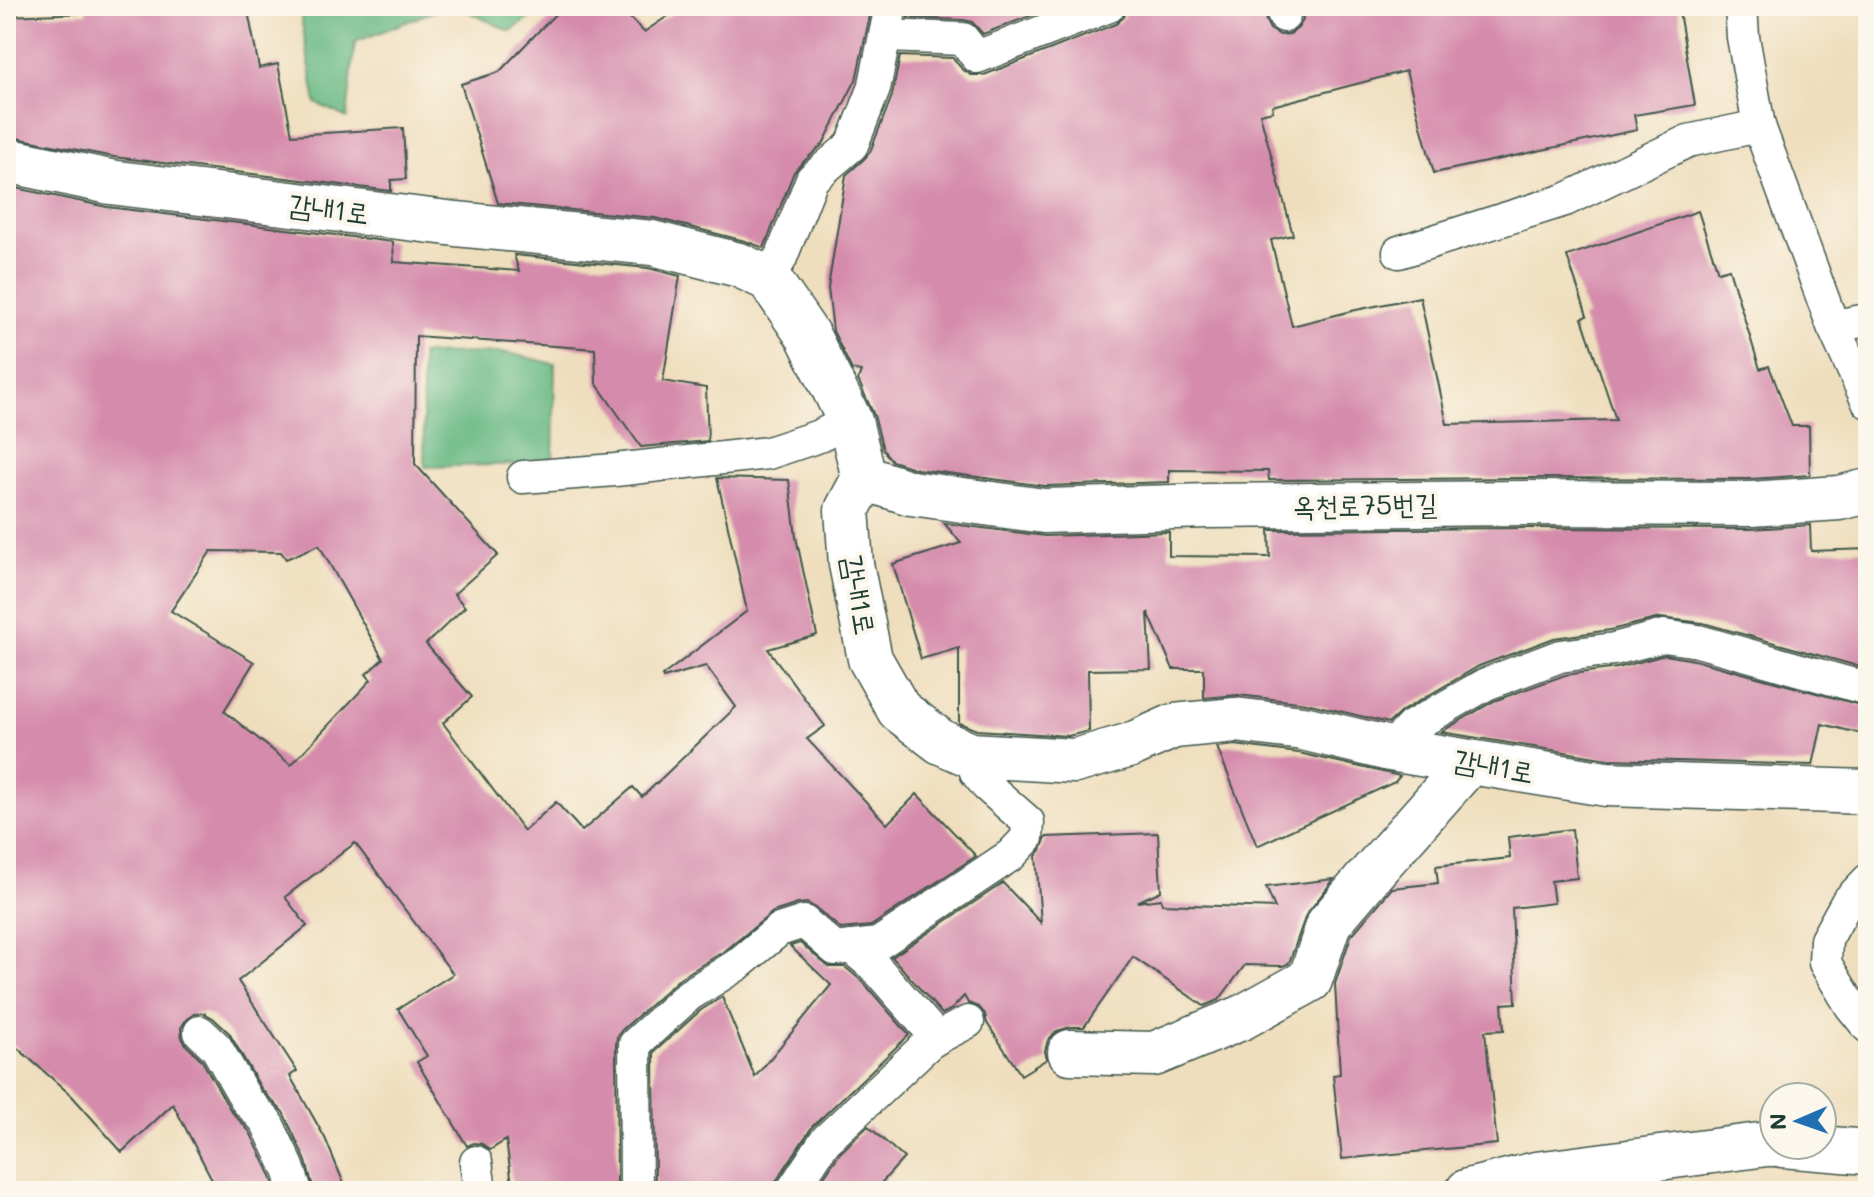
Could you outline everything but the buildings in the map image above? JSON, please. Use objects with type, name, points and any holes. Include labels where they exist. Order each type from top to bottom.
[{"type":"street","name":"감내1로","points":[[6,160],[110,182],[456,224],[652,243],[739,265],[769,279],[808,336],[850,421],[864,478],[847,510],[851,564],[870,659],[899,710],[941,742],[971,755],[1075,761],[1131,745],[1174,726],[1235,720],[1303,728],[1390,749],[1606,784],[1868,792]]},
{"type":"street","name":"옥천로75번길","points":[[864,478],[911,493],[1044,511],[1207,506],[1751,504],[1839,498],[1868,491]]},
{"type":"street","points":[[1070,1052],[1154,1054],[1241,1018],[1310,980],[1329,923],[1470,762]]},
{"type":"street","points":[[1468,1191],[1536,1174],[1758,1145]]},
{"type":"street","points":[[1838,1150],[1868,1152]]},
{"type":"lane","points":[[761,275],[780,260],[812,179],[852,145],[874,89],[888,21],[963,39],[977,57],[1109,6]]},
{"type":"lane","points":[[1741,6],[1743,37],[1759,126],[1833,326],[1868,402]]},
{"type":"lane","points":[[1399,252],[1565,200],[1688,141],[1759,126]]},
{"type":"lane","points":[[1833,326],[1868,320]]},
{"type":"lane","points":[[523,477],[768,453],[819,436],[850,421]]},
{"type":"lane","points":[[1390,749],[1411,727],[1486,684],[1560,656],[1614,649],[1664,636],[1698,641],[1868,689]]},
{"type":"lane","points":[[636,1191],[635,1044],[689,995],[737,965],[779,930],[804,922],[835,949],[878,944],[1011,855],[1027,838],[1028,822],[987,786],[976,772],[971,755]]},
{"type":"lane","points":[[1868,880],[1847,902],[1826,940],[1825,963],[1868,1027]]},
{"type":"lane","points":[[851,947],[876,968],[937,1038]]},
{"type":"lane","points":[[792,1191],[825,1141],[937,1038],[968,1022]]},
{"type":"lane","points":[[200,1032],[216,1047],[247,1101],[266,1121],[296,1191]]},
{"type":"green space","points":[[299,6],[447,6],[355,42],[347,118],[316,103]]},
{"type":"green space","points":[[456,6],[548,6],[510,31]]},
{"type":"green space","points":[[508,353],[555,364],[553,463],[425,467],[421,354]]}]
